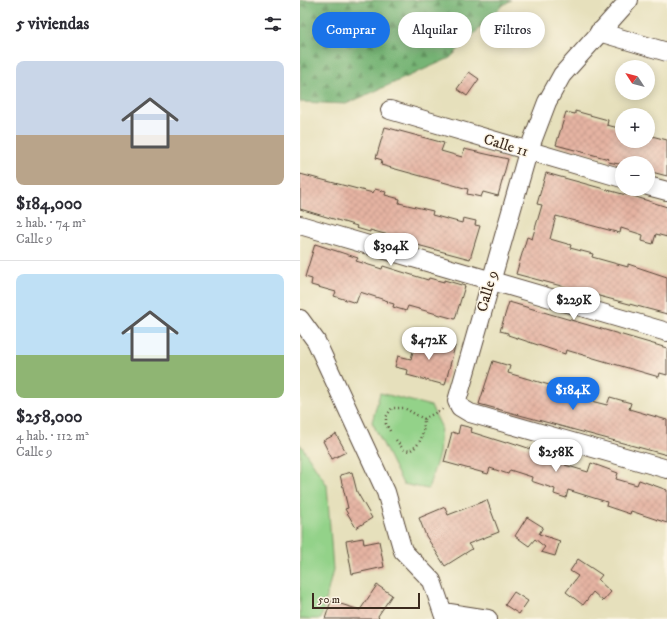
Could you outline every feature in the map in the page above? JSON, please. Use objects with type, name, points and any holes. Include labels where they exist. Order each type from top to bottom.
[{"type":"street","name":"Calle 9","points":[[457,401],[528,152],[547,102],[562,75],[629,0]]},
{"type":"street","points":[[599,32],[667,52]]},
{"type":"street","name":"Calle 11","points":[[390,110],[528,152],[615,176]]},
{"type":"street","points":[[655,188],[667,191]]},
{"type":"street","points":[[300,225],[667,332]]},
{"type":"street","points":[[300,319],[316,341],[386,492],[403,551],[432,581],[444,615],[488,619]]},
{"type":"street","points":[[457,401],[460,407],[470,413],[667,469]]},
{"type":"path","points":[[424,419],[457,401]]},
{"type":"path","points":[[390,431],[386,424],[386,417],[392,408],[404,408],[424,419]]},
{"type":"path","points":[[396,440],[403,449],[409,451],[413,449],[421,439],[424,419]]},
{"type":"green space","points":[[300,0],[511,0],[496,12],[480,12],[480,28],[472,36],[472,12],[398,12],[398,48],[460,48],[450,58],[346,104],[300,102]]},
{"type":"green space","points":[[380,393],[431,406],[441,426],[439,454],[428,489],[403,484],[372,422]]},
{"type":"green space","points":[[300,444],[327,485],[333,570],[321,619],[300,619]]},
{"type":"building","points":[[469,72],[479,79],[467,96],[457,89]]},
{"type":"building","points":[[575,111],[608,120],[607,125],[615,127],[615,148],[655,148],[655,137],[667,140],[667,176],[655,173],[655,156],[615,156],[615,163],[608,162],[609,159],[556,145],[566,112],[575,114]]},
{"type":"building","points":[[385,127],[444,143],[441,151],[462,157],[464,149],[508,159],[498,196],[483,192],[481,197],[467,194],[468,189],[381,165],[382,160],[376,158]]},
{"type":"building","points":[[546,173],[615,192],[615,196],[633,196],[667,207],[667,237],[656,234],[653,244],[642,241],[643,235],[621,228],[620,233],[556,216],[550,239],[571,245],[570,248],[593,254],[592,257],[628,267],[628,264],[667,277],[667,314],[516,274],[527,237],[532,239],[542,205],[537,204]]},
{"type":"building","points":[[300,174],[373,193],[375,189],[386,192],[385,195],[400,199],[399,203],[433,211],[432,215],[462,223],[463,218],[476,221],[475,225],[480,226],[470,259],[406,242],[407,240],[370,230],[370,232],[356,228],[357,226],[300,209]]},
{"type":"building","points":[[315,244],[358,258],[356,261],[382,269],[383,266],[428,280],[429,278],[444,282],[444,280],[465,286],[455,319],[408,306],[406,311],[393,307],[394,304],[387,302],[388,301],[360,292],[356,303],[334,296],[336,292],[311,285],[312,279],[305,277]]},
{"type":"building","points":[[509,302],[667,348],[667,375],[660,373],[659,377],[566,350],[565,354],[508,335],[508,333],[500,331]]},
{"type":"building","points":[[427,339],[455,346],[445,385],[407,375],[408,370],[395,367],[398,356],[411,359],[416,340],[426,343]]},
{"type":"building","points":[[493,361],[510,366],[508,373],[580,394],[579,398],[607,405],[610,397],[631,403],[629,409],[667,420],[667,455],[479,404]]},
{"type":"building","points":[[460,425],[472,428],[471,432],[506,443],[507,441],[537,451],[538,447],[549,450],[549,452],[568,457],[565,465],[588,472],[591,463],[618,473],[616,479],[637,485],[639,480],[667,490],[667,523],[631,511],[630,514],[606,506],[607,502],[568,490],[566,498],[554,494],[555,489],[531,481],[532,477],[510,470],[508,474],[490,468],[488,474],[444,462],[452,432],[458,434]]},
{"type":"building","points":[[336,434],[346,452],[332,459],[323,441]]},
{"type":"building","points":[[352,472],[357,492],[372,518],[356,528],[345,509],[348,508],[340,475]]},
{"type":"building","points":[[487,500],[499,532],[468,544],[472,549],[445,566],[426,536],[419,518],[445,507],[448,515]]},
{"type":"building","points":[[527,517],[543,527],[539,534],[560,541],[555,556],[541,552],[545,547],[535,539],[529,546],[515,536]]},
{"type":"building","points":[[363,538],[364,544],[379,541],[384,567],[352,574],[346,541]]},
{"type":"building","points":[[578,559],[602,575],[598,580],[611,592],[603,601],[593,592],[583,605],[566,592],[578,576],[570,571]]},
{"type":"building","points":[[377,585],[392,595],[378,616],[379,619],[325,619],[331,601],[360,610]]},
{"type":"building","points":[[514,592],[528,601],[519,614],[505,605]]}]
